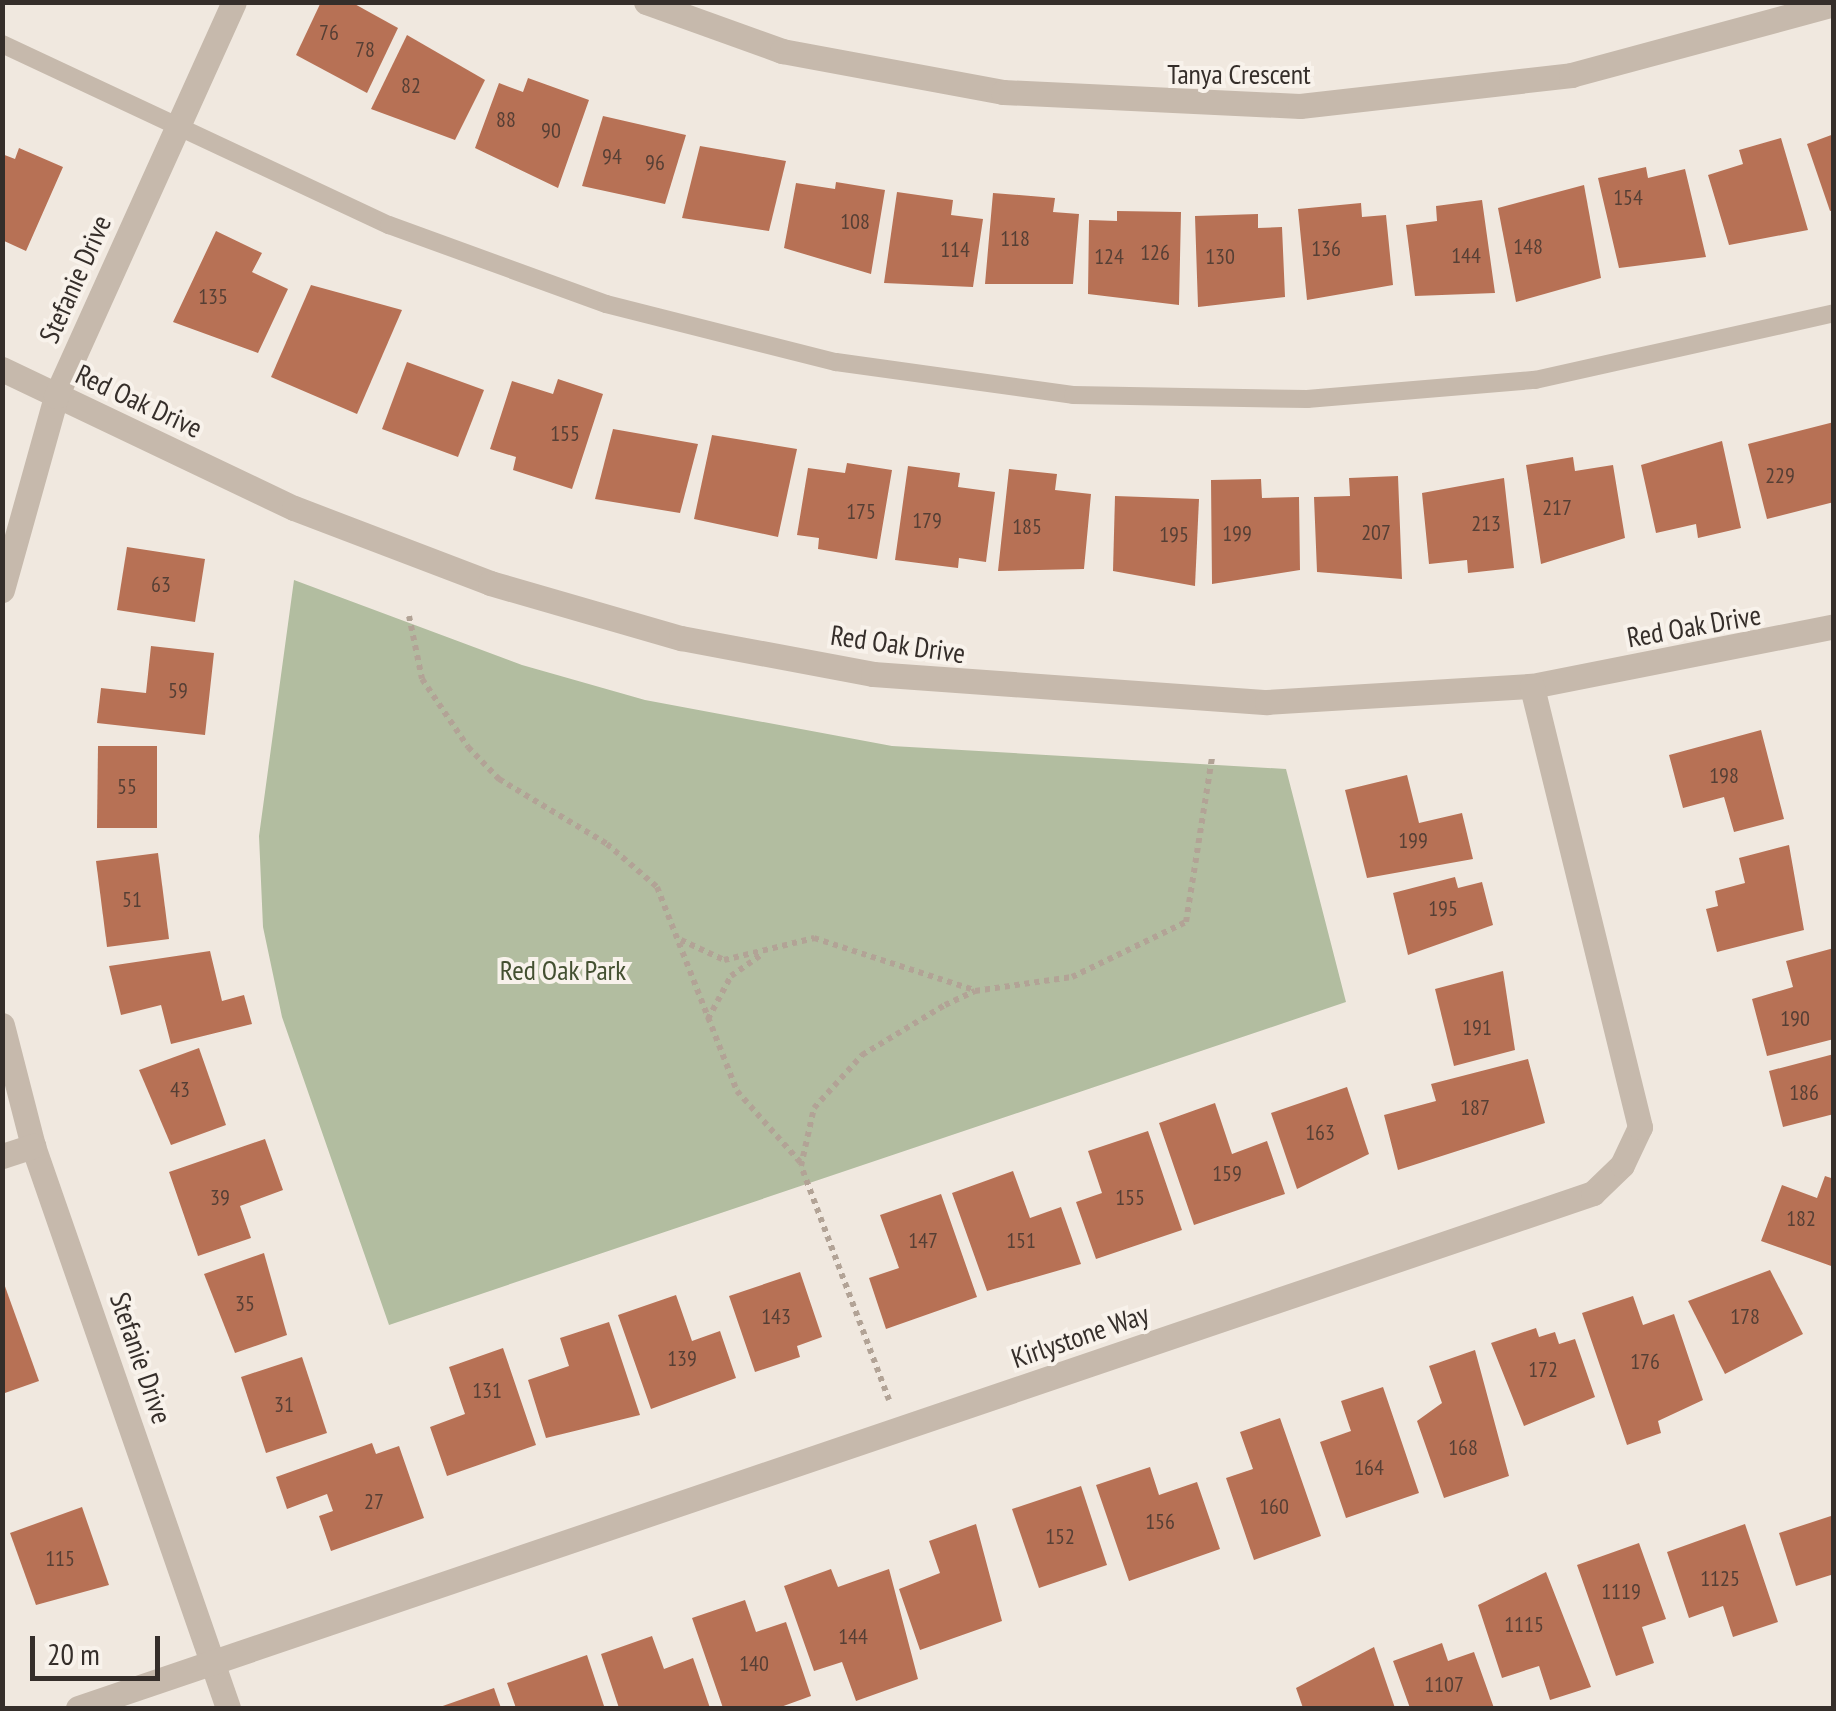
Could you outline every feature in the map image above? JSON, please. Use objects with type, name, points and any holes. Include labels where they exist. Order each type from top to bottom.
[{"type":"street","name":"Stefanie Drive","points":[[2,590],[56,396],[234,2]]},
{"type":"street","name":"Tanya Crescent","points":[[646,2],[782,51],[1003,92],[1300,106],[1571,75],[1834,4]]},
{"type":"street","name":"Red Oak Drive","points":[[2,369],[294,508],[472,576],[700,642],[873,674],[1068,695],[1266,702],[1532,686],[1834,626]]},
{"type":"street","name":"Kirlystone Way","points":[[78,1708],[1593,1193],[1622,1165],[1640,1127],[1532,686]]},
{"type":"street","name":"Stefanie Drive","points":[[2,1025],[32,1146],[228,1708]]},
{"type":"street","points":[[2,1156],[32,1146]]},
{"type":"lane","points":[[2,44],[389,225],[606,304],[836,362],[1073,395],[1308,399],[1535,380],[1834,313]]},
{"type":"path","points":[[409,616],[422,679],[468,747],[499,779],[638,868],[682,940],[737,1091],[800,1162]]},
{"type":"path","points":[[900,1429],[800,1162],[799,1144],[833,1082],[901,1027],[975,991],[1072,978],[1186,922],[1212,758]]},
{"type":"path","points":[[682,940],[724,960],[761,955],[814,938],[975,991]]},
{"type":"path","points":[[708,1019],[731,976],[761,955]]},
{"type":"green space","name":"Red Oak Park","points":[[294,580],[522,665],[645,700],[892,746],[1286,769],[1346,1002],[389,1325],[282,1017],[263,927],[259,836]]},
{"type":"building","points":[[321,2],[351,2],[398,28],[367,93],[296,55]]},
{"type":"building","points":[[407,35],[485,80],[455,140],[371,109]]},
{"type":"building","points":[[528,78],[589,100],[558,188],[475,148],[499,83],[523,92]]},
{"type":"building","points":[[603,116],[686,135],[665,204],[582,186]]},
{"type":"building","points":[[1834,134],[1834,210],[1830,211],[1807,144]]},
{"type":"building","points":[[1781,138],[1808,230],[1729,245],[1708,175],[1743,164],[1739,150]]},
{"type":"building","points":[[700,146],[786,161],[769,231],[682,218]]},
{"type":"building","points":[[19,148],[63,167],[26,251],[2,240],[2,154],[15,159]]},
{"type":"building","points":[[1646,167],[1648,178],[1685,169],[1706,257],[1619,268],[1598,178]]},
{"type":"building","points":[[836,182],[885,190],[871,274],[784,248],[796,183],[835,189]]},
{"type":"building","points":[[1584,185],[1601,278],[1516,302],[1498,208]]},
{"type":"building","points":[[897,192],[953,200],[951,215],[983,219],[973,287],[884,283]]},
{"type":"building","points":[[993,193],[1055,198],[1053,212],[1079,214],[1073,284],[985,284]]},
{"type":"building","points":[[1482,200],[1495,293],[1415,296],[1406,225],[1437,221],[1436,206]]},
{"type":"building","points":[[1361,203],[1362,217],[1386,215],[1393,285],[1307,300],[1298,209]]},
{"type":"building","points":[[1117,211],[1181,212],[1179,305],[1088,294],[1089,220],[1117,221]]},
{"type":"building","points":[[1258,214],[1258,228],[1282,227],[1285,297],[1198,307],[1195,216]]},
{"type":"building","points":[[216,231],[262,253],[252,272],[288,289],[258,353],[173,322]]},
{"type":"building","points":[[311,285],[402,310],[357,414],[271,377]]},
{"type":"building","points":[[407,362],[484,390],[458,457],[382,429]]},
{"type":"building","points":[[558,379],[603,394],[572,489],[513,470],[516,457],[490,449],[512,381],[553,394]]},
{"type":"building","points":[[1834,422],[1834,502],[1767,519],[1748,444]]},
{"type":"building","points":[[613,429],[698,444],[680,513],[595,499]]},
{"type":"building","points":[[712,435],[797,449],[778,537],[694,519]]},
{"type":"building","points":[[1722,441],[1741,528],[1698,538],[1696,524],[1656,533],[1641,465]]},
{"type":"building","points":[[1573,457],[1575,471],[1613,465],[1625,538],[1541,564],[1526,465]]},
{"type":"building","points":[[847,463],[892,470],[877,559],[818,549],[819,538],[797,535],[808,468],[845,473]]},
{"type":"building","points":[[908,466],[960,473],[958,487],[995,492],[986,562],[959,558],[958,568],[895,560]]},
{"type":"building","points":[[1009,469],[1057,474],[1055,490],[1091,494],[1084,569],[998,571]]},
{"type":"building","points":[[1398,476],[1402,579],[1317,572],[1314,497],[1350,496],[1349,478]]},
{"type":"building","points":[[1504,478],[1514,568],[1468,573],[1467,560],[1429,564],[1422,493]]},
{"type":"building","points":[[1261,479],[1262,498],[1299,497],[1300,570],[1212,584],[1211,480]]},
{"type":"building","points":[[1115,496],[1199,499],[1195,586],[1113,571]]},
{"type":"building","points":[[127,547],[205,559],[195,622],[117,610]]},
{"type":"building","points":[[151,646],[214,653],[205,735],[97,723],[101,688],[146,693]]},
{"type":"building","points":[[1761,730],[1784,819],[1734,832],[1724,797],[1683,808],[1669,755]]},
{"type":"building","points":[[98,746],[157,746],[157,828],[97,828]]},
{"type":"building","points":[[1407,775],[1419,823],[1462,813],[1473,859],[1367,878],[1345,790]]},
{"type":"building","points":[[1789,845],[1804,930],[1717,952],[1706,909],[1718,906],[1715,891],[1745,883],[1739,858]]},
{"type":"building","points":[[158,853],[169,939],[107,947],[96,861]]},
{"type":"building","points":[[1455,877],[1458,888],[1482,882],[1493,925],[1408,955],[1393,893]]},
{"type":"building","points":[[1834,948],[1834,1039],[1767,1056],[1752,999],[1793,987],[1786,961]]},
{"type":"building","points":[[210,951],[222,1001],[244,995],[252,1024],[171,1044],[161,1005],[121,1015],[109,966]]},
{"type":"building","points":[[1503,971],[1515,1050],[1454,1066],[1435,989]]},
{"type":"building","points":[[199,1048],[226,1125],[171,1145],[139,1070]]},
{"type":"building","points":[[1834,1054],[1834,1114],[1783,1127],[1769,1071]]},
{"type":"building","points":[[1528,1059],[1545,1123],[1398,1170],[1384,1115],[1436,1101],[1431,1084]]},
{"type":"building","points":[[1347,1087],[1369,1154],[1297,1189],[1271,1113]]},
{"type":"building","points":[[1215,1103],[1232,1154],[1267,1141],[1285,1194],[1194,1225],[1159,1123]]},
{"type":"building","points":[[1148,1131],[1182,1230],[1096,1259],[1076,1202],[1102,1193],[1088,1151]]},
{"type":"building","points":[[265,1139],[283,1190],[240,1206],[251,1238],[198,1256],[169,1172]]},
{"type":"building","points":[[1013,1171],[1030,1218],[1061,1207],[1081,1264],[987,1291],[952,1193]]},
{"type":"building","points":[[1825,1176],[1834,1179],[1834,1267],[1761,1241],[1782,1185],[1817,1198]]},
{"type":"building","points":[[941,1194],[977,1297],[886,1329],[869,1278],[899,1268],[880,1215]]},
{"type":"building","points":[[264,1253],[287,1335],[235,1353],[204,1274]]},
{"type":"building","points":[[1770,1270],[1803,1334],[1725,1374],[1688,1301]]},
{"type":"building","points":[[800,1272],[822,1337],[797,1346],[800,1357],[755,1372],[729,1296]]},
{"type":"building","points":[[2,1278],[39,1381],[2,1394]]},
{"type":"building","points":[[676,1295],[692,1341],[720,1331],[736,1378],[651,1409],[618,1315]]},
{"type":"building","points":[[1633,1296],[1643,1325],[1674,1314],[1703,1400],[1658,1421],[1661,1433],[1627,1445],[1582,1313]]},
{"type":"building","points":[[609,1322],[640,1415],[546,1438],[528,1380],[569,1366],[560,1338]]},
{"type":"building","points":[[1536,1328],[1539,1337],[1555,1332],[1559,1344],[1575,1339],[1595,1397],[1524,1426],[1491,1343]]},
{"type":"building","points":[[503,1348],[536,1445],[447,1476],[430,1427],[465,1414],[449,1367]]},
{"type":"building","points":[[1475,1350],[1509,1476],[1444,1498],[1417,1421],[1442,1403],[1429,1366]]},
{"type":"building","points":[[302,1357],[327,1433],[266,1453],[241,1377]]},
{"type":"building","points":[[1383,1387],[1419,1493],[1346,1518],[1320,1442],[1351,1431],[1341,1401]]},
{"type":"building","points":[[1280,1418],[1321,1536],[1254,1560],[1226,1478],[1253,1469],[1240,1432]]},
{"type":"building","points":[[372,1443],[376,1454],[399,1446],[424,1518],[331,1551],[319,1516],[333,1511],[327,1494],[287,1509],[276,1477]]},
{"type":"building","points":[[1150,1467],[1159,1495],[1197,1482],[1220,1549],[1129,1581],[1096,1485]]},
{"type":"building","points":[[1081,1486],[1107,1565],[1039,1588],[1012,1509]]},
{"type":"building","points":[[82,1507],[109,1585],[36,1605],[10,1533]]},
{"type":"building","points":[[1834,1515],[1834,1574],[1796,1586],[1779,1533]]},
{"type":"building","points":[[976,1524],[1002,1621],[920,1650],[899,1589],[940,1573],[929,1541]]},
{"type":"building","points":[[1745,1524],[1778,1622],[1733,1637],[1723,1606],[1689,1618],[1667,1552]]},
{"type":"building","points":[[1639,1543],[1666,1619],[1642,1627],[1654,1663],[1616,1676],[1577,1565]]},
{"type":"building","points":[[831,1569],[838,1587],[889,1569],[918,1679],[856,1701],[842,1662],[814,1671],[784,1586]]},
{"type":"building","points":[[1546,1572],[1591,1687],[1550,1700],[1539,1666],[1502,1678],[1478,1605]]},
{"type":"building","points":[[745,1600],[756,1632],[786,1622],[811,1696],[778,1708],[723,1708],[692,1618]]},
{"type":"building","points":[[652,1636],[664,1669],[693,1658],[710,1708],[619,1708],[601,1654]]},
{"type":"building","points":[[1442,1643],[1448,1661],[1474,1652],[1494,1708],[1410,1708],[1393,1661]]},
{"type":"building","points":[[1374,1647],[1395,1708],[1303,1708],[1296,1688]]},
{"type":"building","points":[[587,1655],[604,1706],[516,1708],[507,1683]]},
{"type":"building","points":[[494,1688],[501,1708],[437,1708]]}]
